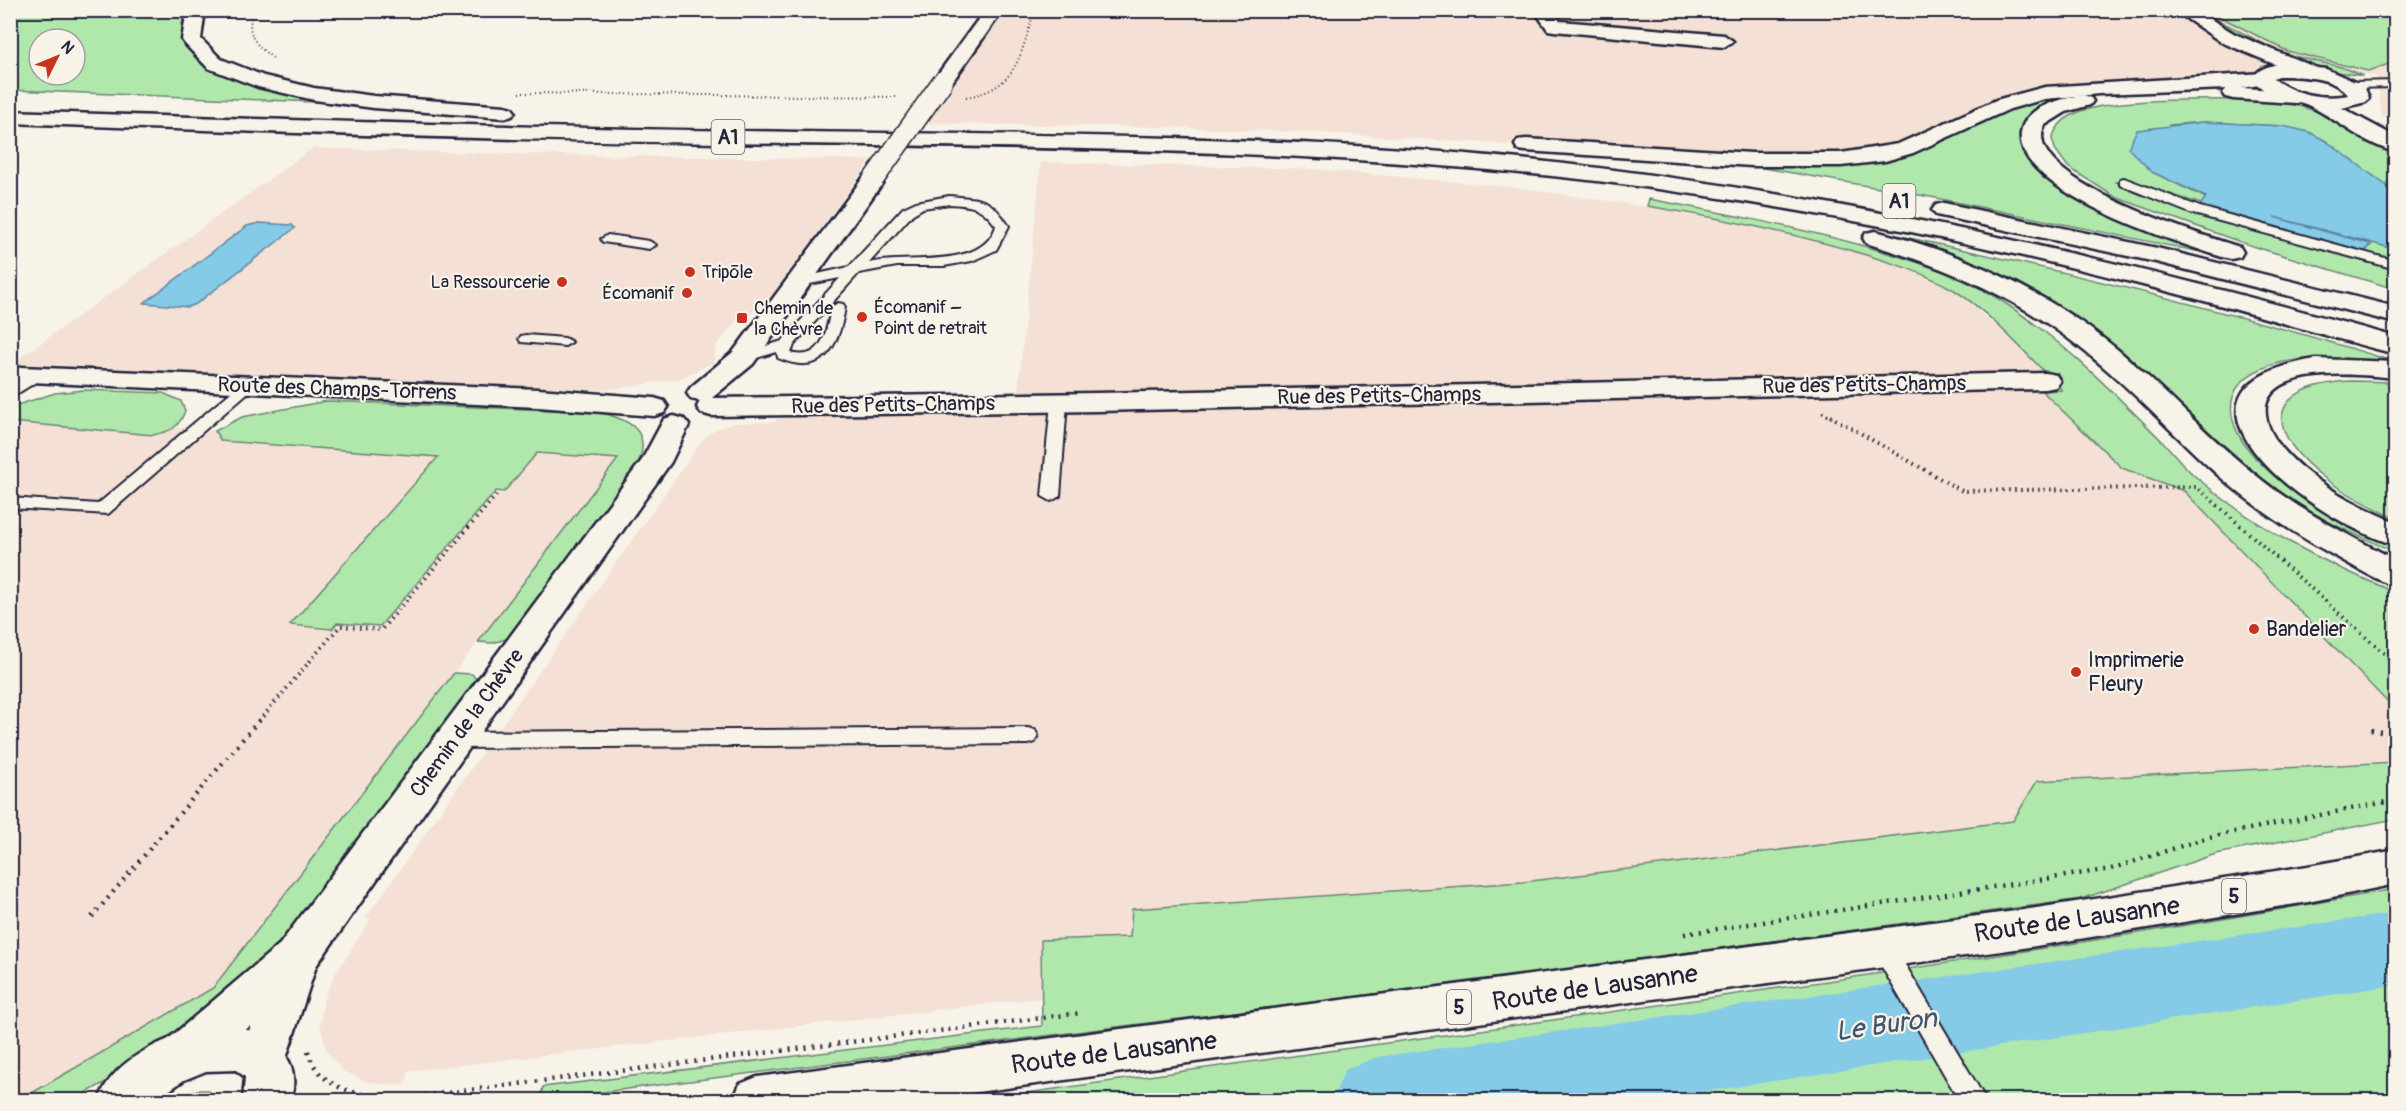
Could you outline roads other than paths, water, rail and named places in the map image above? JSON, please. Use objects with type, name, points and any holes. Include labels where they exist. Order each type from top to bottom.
[{"type":"main road","points":[[196,10],[191,22],[191,31],[192,38],[202,53],[218,66],[254,81],[340,98],[566,117]]},
{"type":"main road","points":[[706,400],[743,358],[800,282],[994,10]]},
{"type":"main road","points":[[1543,10],[1554,26],[1724,41]]},
{"type":"main road","points":[[2183,10],[2228,38],[2355,91],[2385,117]]},
{"type":"main road","points":[[2228,38],[2277,90],[2304,98],[2349,118],[2396,146]]},
{"type":"main road","points":[[1394,137],[1779,161],[1842,159],[1886,153],[1914,146],[1998,105],[2043,93],[2095,87],[2234,83],[2278,70],[2310,72]]},
{"type":"main road","points":[[2355,91],[2337,103],[2304,98],[2211,93],[2129,95],[2087,100],[2066,105],[2042,116],[2031,133],[2032,145],[2050,170],[2070,185],[2123,213],[2204,244],[2396,305]]},
{"type":"main road","name":"A1","points":[[10,100],[566,117],[1170,127],[1394,137],[1654,163],[1871,196],[2090,240],[2396,315]]},
{"type":"main road","name":"A1","points":[[10,117],[503,132],[1171,144],[1306,149],[1446,159],[1652,182],[1920,228],[2150,279],[2396,346]]},
{"type":"main road","points":[[1446,159],[1646,189],[1751,209],[1869,236],[1968,269],[2027,298],[2088,340],[2229,468],[2294,517],[2396,575]]},
{"type":"main road","points":[[2396,370],[2334,367],[2287,373],[2260,388],[2253,400],[2251,413],[2254,428],[2265,446],[2291,473],[2328,499],[2396,535]]},
{"type":"main road","name":"Route des Champs-Torrens","points":[[22,381],[248,385],[537,398],[664,416]]},
{"type":"main road","name":"Rue des Petits-Champs","points":[[664,416],[660,401],[680,393],[706,400],[1059,403],[2046,381]]},
{"type":"main road","name":"Chemin de la Chèvre","points":[[182,1057],[296,958],[656,462],[664,416]]},
{"type":"main road","points":[[2294,517],[2396,563]]},
{"type":"main road","name":"Route de Lausanne","points":[[757,1101],[1888,959],[2396,867]]},
{"type":"main road","name":"Chemin de la Chèvre","points":[[272,1088],[296,958]]},
{"type":"main road","points":[[124,1095],[182,1057],[221,1047],[238,1048],[252,1053],[272,1088]]},
{"type":"lane","points":[[2355,91],[2396,84]]},
{"type":"lane","points":[[2124,183],[2194,210],[2396,265]]},
{"type":"lane","points":[[800,282],[854,270],[886,263],[966,259],[977,256],[999,241],[1003,226],[991,209],[976,202],[949,200],[920,205],[908,211],[854,270],[787,344],[783,355],[804,360],[817,355],[829,346],[838,307]]},
{"type":"lane","points":[[608,239],[648,245]]},
{"type":"lane","points":[[526,339],[565,342]]},
{"type":"lane","points":[[743,358],[787,344]]},
{"type":"lane","points":[[10,503],[102,510],[248,385]]},
{"type":"lane","points":[[1051,496],[1059,403]]},
{"type":"lane","points":[[455,740],[1028,736]]},
{"type":"lane","points":[[1888,959],[1967,1089]]},
{"type":"water","points":[[2204,122],[2283,126],[2309,132],[2326,141],[2395,192],[2395,249],[2274,217],[2370,244],[2364,253],[2199,207],[2206,197],[2152,172],[2128,148],[2137,130]]},
{"type":"water","points":[[259,223],[292,225],[295,228],[196,304],[188,307],[144,303],[247,226]]},
{"type":"waterway","name":"Le Buron","points":[[1377,1100],[2396,949]]},
{"type":"place","name":"Tripōle","points":[[690,272]]},
{"type":"place","name":"La Ressourcerie","points":[[562,282]]},
{"type":"place","name":"Écomanif","points":[[687,293]]},
{"type":"place","name":"Écomanif – Point de retrait","points":[[862,317]]},
{"type":"place","name":"Chemin de la Chèvre","points":[[742,318]]},
{"type":"place","name":"Bandelier","points":[[2254,629]]},
{"type":"place","name":"Imprimerie Fleury","points":[[2076,672]]}]
